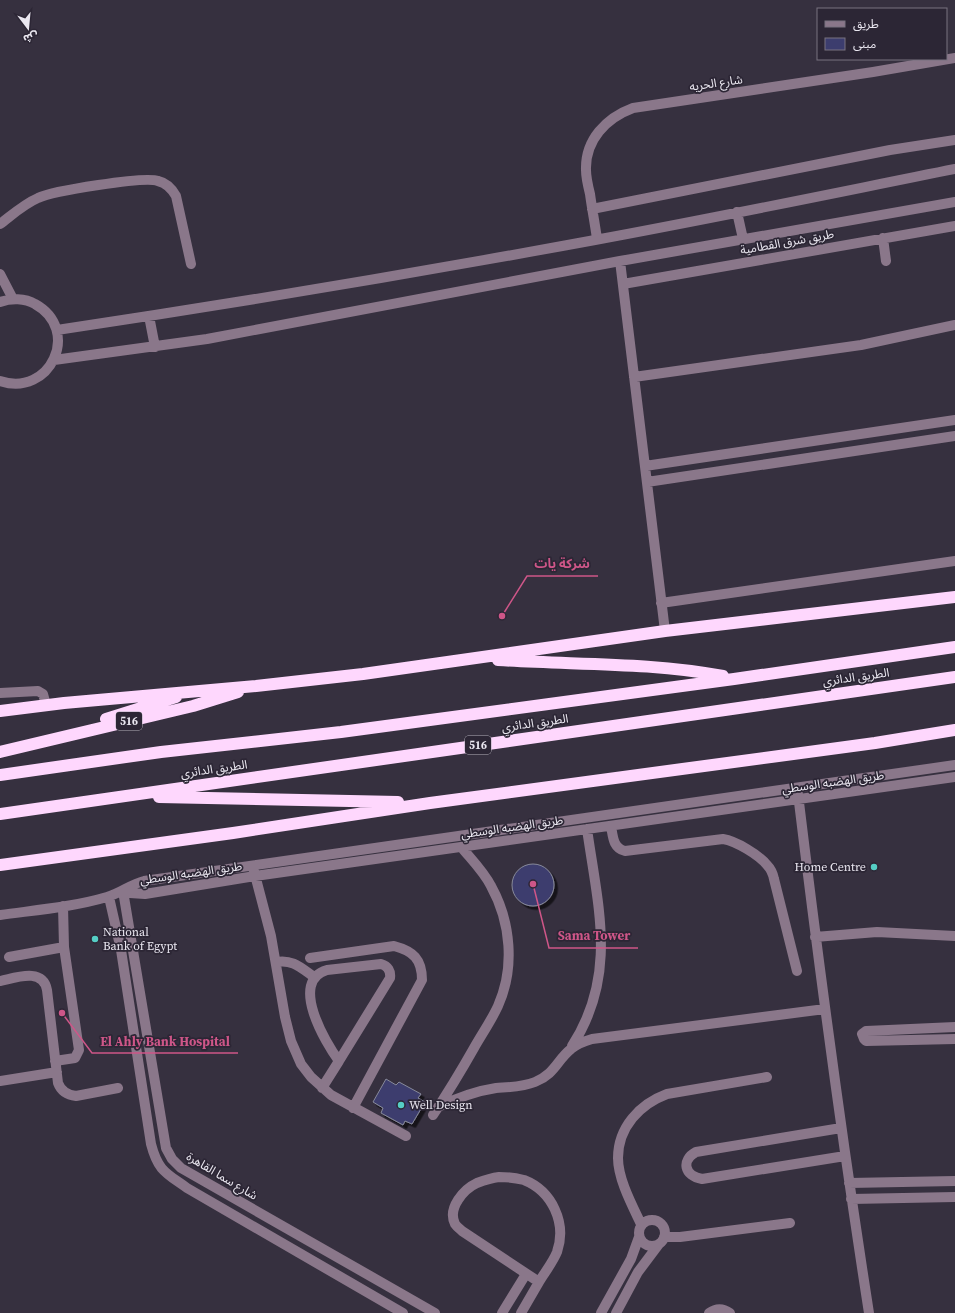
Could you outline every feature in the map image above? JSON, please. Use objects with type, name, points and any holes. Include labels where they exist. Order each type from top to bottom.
[{"type":"highway","name":"516","points":[[0,711],[46,705],[256,686],[363,674],[665,631],[955,597]]},
{"type":"highway","name":"الطريق الدائري","points":[[0,774],[161,752],[341,732],[955,647]]},
{"type":"highway","name":"516","points":[[476,658],[542,663],[675,669],[734,678]]},
{"type":"highway","name":"الطريق الدائري","points":[[0,814],[955,677]]},
{"type":"highway","name":"516","points":[[0,752],[193,706],[256,686]]},
{"type":"highway","name":"516","points":[[52,739],[85,726],[198,691]]},
{"type":"highway","name":"516","points":[[0,865],[233,833],[430,803],[885,742],[955,730]]},
{"type":"highway","name":"516","points":[[124,796],[430,803]]},
{"type":"street","name":"شارع الحريه","points":[[597,240],[586,170],[588,153],[595,136],[615,116],[633,108],[850,76],[943,60]]},
{"type":"street","points":[[592,209],[890,150],[955,140]]},
{"type":"street","points":[[57,330],[342,285],[597,240],[955,169]]},
{"type":"street","points":[[0,224],[27,204],[46,194],[142,180],[158,180],[172,189],[176,196],[191,264]]},
{"type":"street","points":[[54,360],[155,347],[279,326],[620,261],[955,202]]},
{"type":"street","points":[[737,212],[743,239]]},
{"type":"street","name":"طريق شرق القطامية","points":[[623,284],[955,226]]},
{"type":"street","points":[[885,238],[888,260]]},
{"type":"street","points":[[620,261],[665,631]]},
{"type":"street","points":[[0,274],[13,299]]},
{"type":"street","points":[[0,302],[13,299],[27,301],[40,307],[48,313],[53,321],[57,330],[58,340],[54,360],[41,376],[22,384],[12,384],[0,381]]},
{"type":"street","points":[[149,316],[155,347]]},
{"type":"street","points":[[634,377],[861,345],[955,325]]},
{"type":"street","points":[[645,466],[955,420]]},
{"type":"street","points":[[866,433],[868,449]]},
{"type":"street","points":[[647,482],[955,436]]},
{"type":"street","points":[[738,452],[741,468]]},
{"type":"street","points":[[662,603],[955,561]]},
{"type":"street","points":[[0,693],[38,691],[42,694],[46,705]]},
{"type":"street","name":"طريق الهضبه الوسطي","points":[[123,891],[136,883],[144,881],[955,765]]},
{"type":"street","name":"طريق الهضبه الوسطي","points":[[123,891],[144,894],[255,876],[462,848],[955,777]]},
{"type":"street","points":[[797,788],[824,1009],[869,1313]]},
{"type":"street","points":[[527,826],[529,838]]},
{"type":"street","points":[[611,826],[614,844],[619,849],[625,851],[723,840],[733,842],[762,860],[770,868],[774,879],[797,971]]},
{"type":"street","points":[[462,848],[491,885],[502,908],[508,932],[509,957],[506,982],[498,1005],[458,1076],[435,1111],[474,1093],[496,1088],[524,1086],[537,1081],[548,1074],[570,1050],[579,1036],[592,1006],[600,974],[601,958],[600,925],[587,829]]},
{"type":"street","points":[[253,865],[271,936],[285,1017],[291,1042],[302,1064],[311,1077],[331,1095],[406,1136]]},
{"type":"street","points":[[0,915],[63,906],[110,896],[123,891]]},
{"type":"street","name":"شارع سما القاهرة","points":[[123,891],[134,948],[166,1148],[172,1159],[181,1168],[436,1313]]},
{"type":"street","points":[[110,896],[121,950],[151,1144],[155,1160],[171,1177],[404,1313]]},
{"type":"street","points":[[55,1061],[74,1058],[79,1050],[64,947],[63,906]]},
{"type":"street","points":[[816,937],[882,932],[955,936]]},
{"type":"street","points":[[310,958],[394,946],[404,948],[412,953],[422,970],[422,980],[353,1108]]},
{"type":"street","points":[[9,957],[64,947]]},
{"type":"street","points":[[121,950],[134,948]]},
{"type":"street","points":[[276,962],[288,961],[314,977]]},
{"type":"street","points":[[322,1088],[339,1061],[388,982],[390,978],[390,971],[388,967],[381,964],[326,970],[319,972],[310,984],[309,992],[315,1016],[326,1042],[339,1061]]},
{"type":"street","points":[[0,981],[32,976],[39,978],[45,983],[60,1088],[66,1094],[76,1096],[118,1088]]},
{"type":"street","points":[[570,1050],[581,1043],[592,1039],[824,1009]]},
{"type":"street","points":[[955,1027],[866,1031],[862,1034],[866,1041],[955,1039]]},
{"type":"street","points":[[0,1081],[57,1072]]},
{"type":"street","points":[[641,1224],[627,1192],[618,1159],[621,1138],[625,1128],[634,1115],[651,1101],[667,1094],[767,1077]]},
{"type":"street","points":[[841,1128],[696,1152],[690,1155],[686,1167],[694,1178],[702,1179],[845,1156]]},
{"type":"street","points":[[151,1144],[165,1141]]},
{"type":"street","points":[[521,1313],[539,1282],[556,1252],[560,1240],[558,1215],[545,1194],[524,1180],[499,1177],[487,1179],[466,1190],[454,1207],[453,1216],[456,1225],[462,1231],[539,1282]]},
{"type":"street","points":[[849,1183],[955,1181]]},
{"type":"street","points":[[941,1182],[941,1197]]},
{"type":"street","points":[[851,1199],[955,1197]]},
{"type":"street","points":[[601,1313],[631,1259],[639,1237],[639,1228],[641,1224],[649,1219],[658,1221],[664,1228],[662,1240],[638,1272],[616,1313]]},
{"type":"street","points":[[639,1237],[645,1244],[654,1246],[662,1240],[790,1223]]},
{"type":"street","points":[[502,1313],[526,1274]]},
{"type":"street","points":[[709,1313],[717,1309],[730,1313]]},
{"type":"building","points":[[529,864],[537,864],[545,867],[551,873],[554,885],[551,897],[545,903],[537,906],[529,906],[521,903],[515,897],[512,889],[512,881],[515,873],[521,867]]},
{"type":"building","name":"Well Design","points":[[386,1079],[396,1085],[399,1082],[421,1094],[418,1098],[425,1102],[412,1124],[405,1121],[403,1125],[381,1113],[383,1108],[373,1102]]},
{"type":"place","name":"شركة يات","points":[[502,616]]},
{"type":"place","name":"Home Centre","points":[[874,867]]},
{"type":"place","name":"Sama Tower","points":[[533,884]]},
{"type":"place","name":"National Bank of Egypt","points":[[95,939]]},
{"type":"place","name":"El Ahly Bank Hospital","points":[[62,1013]]},
{"type":"place","name":"Well Design","points":[[401,1105]]}]
